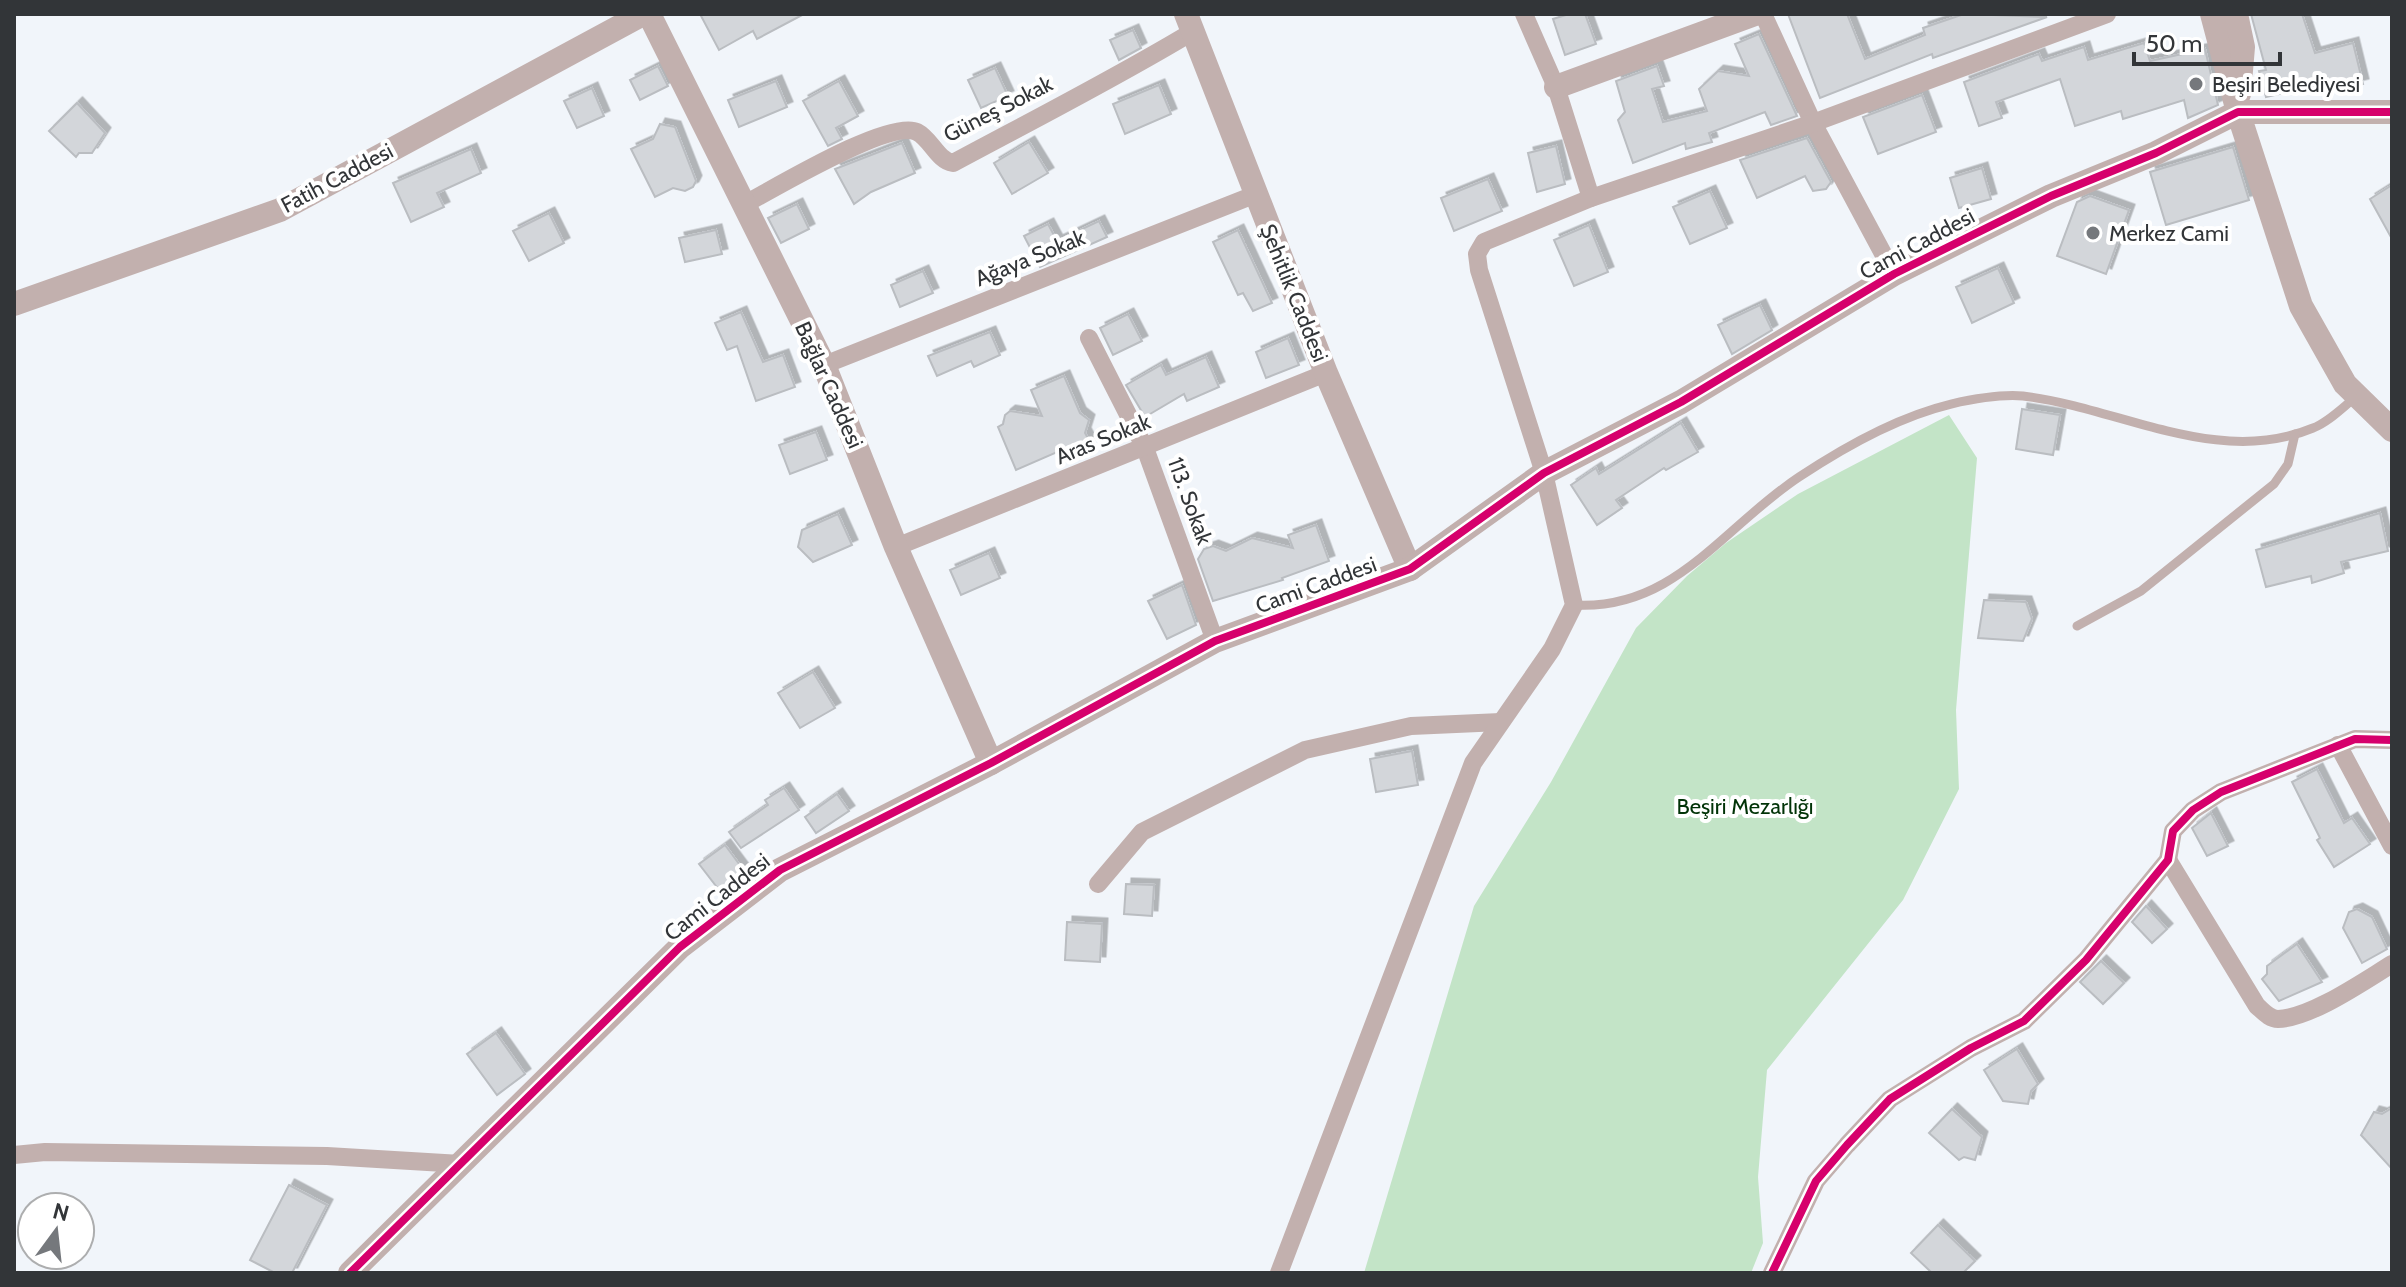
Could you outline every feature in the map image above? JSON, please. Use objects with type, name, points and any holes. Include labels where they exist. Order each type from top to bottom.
[{"type":"street","name":"Bağlar Caddesi","points":[[646,14],[824,365],[896,547],[991,763]]},
{"type":"street","name":"Fatih Caddesi","points":[[14,304],[280,210],[646,14]]},
{"type":"street","points":[[1524,14],[1556,87],[1591,198]]},
{"type":"street","points":[[1556,87],[1755,14]]},
{"type":"street","points":[[1763,14],[1813,123],[1894,274]]},
{"type":"street","points":[[1279,1273],[1473,763],[1552,649],[1574,605],[1544,473],[1477,254],[1484,242],[1591,198],[1813,123],[2107,14]]},
{"type":"street","points":[[2212,14],[2238,112],[2301,306],[2345,384],[2392,430]]},
{"type":"street","points":[[2236,14],[2243,47],[2238,112]]},
{"type":"street","name":"Güneş Sokak","points":[[743,205],[834,156],[898,129],[916,131],[946,162],[953,163],[1043,112],[1111,81],[1189,23]]},
{"type":"street","name":"Şehitlik Caddesi","points":[[1189,23],[1326,373],[1410,569]]},
{"type":"street","name":"Cami Caddesi","points":[[350,1273],[680,947],[780,870],[991,763],[1215,641],[1410,569],[1544,473],[1681,402],[1894,274],[2051,196],[2156,153],[2238,112],[2392,112]]},
{"type":"street","name":"Ağaya Sokak","points":[[824,365],[1254,195]]},
{"type":"street","name":"113. Sokak","points":[[1089,338],[1145,448],[1215,641]]},
{"type":"street","name":"Aras Sokak","points":[[896,547],[1326,373]]},
{"type":"street","points":[[1098,884],[1142,832],[1305,750],[1411,726],[1501,722]]},
{"type":"street","points":[[1772,1273],[1816,1181],[1890,1099],[1971,1048],[2024,1021],[2086,960],[2168,860],[2173,831],[2193,810],[2221,792],[2355,739],[2392,740]]},
{"type":"street","points":[[2338,745],[2392,846]]},
{"type":"street","points":[[2168,860],[2257,1006],[2268,1016],[2278,1019],[2331,1001],[2392,964]]},
{"type":"street","points":[[14,1155],[45,1152],[327,1156],[461,1164]]},
{"type":"lane","points":[[1574,605],[1621,602],[1665,586],[1799,477],[1880,430],[1951,404],[2023,396],[2223,440],[2256,441],[2317,427],[2358,396]]},
{"type":"lane","points":[[2077,626],[2151,584],[2274,484],[2288,464],[2295,434]]},
{"type":"green space","name":"Beşiri Mezarlığı","points":[[1949,415],[1977,458],[1956,710],[1959,789],[1903,900],[1767,1070],[1758,1177],[1763,1243],[1751,1273],[1364,1273],[1474,906],[1551,782],[1636,628],[1687,576],[1726,543],[1798,494]]},
{"type":"building","points":[[700,14],[804,14],[757,39],[753,31],[719,50]]},
{"type":"building","points":[[1569,14],[1585,14],[1596,44],[1565,55],[1553,19]]},
{"type":"building","points":[[1788,14],[1847,14],[1865,59],[1925,35],[1923,28],[1964,14],[2047,17],[1933,58],[1932,54],[1820,98]]},
{"type":"building","points":[[2251,14],[2302,14],[2315,53],[2353,43],[2363,84],[2333,92],[2331,82],[2266,97],[2259,71],[2266,70]]},
{"type":"building","points":[[1133,30],[1141,48],[1119,60],[1110,40]]},
{"type":"building","points":[[1759,34],[1797,116],[1771,125],[1765,112],[1709,133],[1712,142],[1686,149],[1685,143],[1633,163],[1618,120],[1625,112],[1616,81],[1657,66],[1664,86],[1652,89],[1663,122],[1707,111],[1699,89],[1718,71],[1749,76],[1735,44]]},
{"type":"building","points":[[2144,43],[2150,61],[2205,49],[2218,105],[2188,118],[2184,100],[2123,119],[2121,111],[2075,126],[2060,79],[1996,102],[2002,118],[1979,126],[1964,82],[2039,54],[2042,61],[2084,47],[2088,60]]},
{"type":"building","points":[[658,66],[668,86],[640,100],[630,80]]},
{"type":"building","points":[[995,68],[1008,96],[981,108],[968,80]]},
{"type":"building","points":[[776,81],[787,107],[739,127],[728,100]]},
{"type":"building","points":[[839,81],[858,116],[836,128],[842,139],[828,146],[803,101]]},
{"type":"building","points":[[1159,85],[1171,114],[1125,134],[1113,104]]},
{"type":"building","points":[[592,88],[604,116],[577,128],[564,101]]},
{"type":"building","points":[[1922,95],[1936,132],[1878,154],[1863,117]]},
{"type":"building","points":[[77,103],[105,133],[92,153],[79,153],[76,157],[49,131]]},
{"type":"building","points":[[660,124],[675,127],[696,181],[693,187],[685,191],[673,188],[655,197],[631,149],[653,139]]},
{"type":"building","points":[[1807,138],[1831,182],[1826,189],[1813,191],[1805,176],[1757,198],[1740,160]]},
{"type":"building","points":[[1029,142],[1048,173],[1012,194],[994,163]]},
{"type":"building","points":[[902,143],[915,173],[871,192],[854,204],[835,169]]},
{"type":"building","points":[[1556,146],[1565,184],[1537,192],[1528,153]]},
{"type":"building","points":[[2233,147],[2249,200],[2166,225],[2150,172]]},
{"type":"building","points":[[471,149],[481,173],[437,193],[444,207],[411,222],[393,183]]},
{"type":"building","points":[[1982,168],[1991,199],[1959,208],[1950,178]]},
{"type":"building","points":[[1488,179],[1502,211],[1454,231],[1441,198]]},
{"type":"building","points":[[2392,185],[2392,239],[2370,199]]},
{"type":"building","points":[[1710,191],[1727,228],[1690,244],[1673,207]]},
{"type":"building","name":"Merkez Cami","points":[[2090,196],[2129,210],[2106,274],[2057,256],[2077,202]]},
{"type":"building","points":[[797,204],[809,229],[781,243],[768,218]]},
{"type":"building","points":[[549,213],[564,243],[529,261],[513,231]]},
{"type":"building","points":[[1099,221],[1107,237],[1040,267],[1024,236],[1048,224],[1057,241]]},
{"type":"building","points":[[1589,225],[1608,272],[1574,286],[1554,240]]},
{"type":"building","points":[[716,230],[722,254],[685,262],[679,238]]},
{"type":"building","points":[[1238,230],[1272,303],[1253,311],[1243,293],[1238,295],[1213,242]]},
{"type":"building","points":[[1998,268],[2014,303],[1972,323],[1956,287]]},
{"type":"building","points":[[923,271],[933,293],[900,307],[891,285]]},
{"type":"building","points":[[1760,305],[1772,330],[1732,354],[1718,325]]},
{"type":"building","points":[[741,312],[763,362],[783,355],[795,387],[756,401],[737,346],[727,350],[715,323]]},
{"type":"building","points":[[1128,314],[1142,341],[1113,355],[1100,328]]},
{"type":"building","points":[[990,332],[1000,355],[974,367],[971,361],[937,376],[928,356]]},
{"type":"building","points":[[1288,338],[1299,365],[1266,378],[1256,352]]},
{"type":"building","points":[[1206,357],[1219,387],[1187,401],[1184,394],[1145,417],[1126,385],[1161,365],[1166,375]]},
{"type":"building","points":[[1064,376],[1080,413],[1089,420],[1085,433],[1091,444],[1059,457],[1057,452],[1016,470],[998,427],[1010,411],[1042,416],[1031,390]]},
{"type":"building","points":[[2022,409],[2060,415],[2053,455],[2016,449]]},
{"type":"building","points":[[1681,423],[1698,452],[1666,470],[1664,468],[1616,500],[1622,508],[1597,525],[1571,485],[1596,468],[1599,474]]},
{"type":"building","points":[[816,432],[827,460],[790,474],[779,445]]},
{"type":"building","points":[[2380,513],[2388,551],[2341,562],[2344,573],[2312,583],[2311,576],[2266,587],[2256,550]]},
{"type":"building","points":[[838,514],[852,545],[813,562],[798,547],[802,530]]},
{"type":"building","points":[[1316,525],[1329,561],[1283,580],[1213,601],[1198,559],[1204,549],[1213,546],[1226,551],[1252,538],[1293,548],[1288,535]]},
{"type":"building","points":[[989,553],[1000,578],[961,595],[950,570]]},
{"type":"building","points":[[1182,585],[1196,625],[1167,639],[1148,601]]},
{"type":"building","points":[[1984,600],[2026,602],[2032,619],[2023,641],[1978,638]]},
{"type":"building","points":[[813,672],[835,708],[800,728],[778,693]]},
{"type":"building","points":[[1412,751],[1418,785],[1376,792],[1370,759]]},
{"type":"building","points":[[2317,769],[2344,823],[2352,818],[2370,844],[2334,867],[2317,840],[2320,838],[2292,782]]},
{"type":"building","points":[[784,788],[799,810],[741,848],[729,832],[768,805],[765,800]]},
{"type":"building","points":[[837,794],[849,811],[816,833],[805,817]]},
{"type":"building","points":[[2211,813],[2228,846],[2207,856],[2192,828]]},
{"type":"building","points":[[725,845],[748,876],[723,895],[699,864]]},
{"type":"building","points":[[1126,884],[1154,885],[1152,916],[1124,914]]},
{"type":"building","points":[[2146,906],[2167,929],[2152,943],[2132,922]]},
{"type":"building","points":[[2357,909],[2372,917],[2387,949],[2362,963],[2343,928],[2349,912]]},
{"type":"building","points":[[1067,922],[1102,924],[1100,962],[1065,960]]},
{"type":"building","points":[[2297,944],[2322,982],[2279,1001],[2262,979],[2267,974],[2267,966]]},
{"type":"building","points":[[2101,961],[2124,983],[2103,1004],[2080,982]]},
{"type":"building","points":[[496,1033],[525,1074],[497,1095],[467,1054]]},
{"type":"building","points":[[2017,1049],[2038,1084],[2031,1091],[2028,1104],[2003,1101],[1984,1070]]},
{"type":"building","points":[[2392,1108],[2392,1169],[2361,1135],[2374,1112],[2382,1114]]},
{"type":"building","points":[[1952,1109],[1982,1137],[1975,1160],[1964,1157],[1959,1160],[1929,1133]]},
{"type":"building","points":[[289,1185],[327,1205],[292,1273],[275,1273],[250,1260]]},
{"type":"building","points":[[1938,1225],[1975,1261],[1963,1273],[1932,1273],[1911,1253]]},
{"type":"cycle path","points":[[350,1273],[680,947],[780,870],[991,763],[1215,641],[1410,569],[1544,473],[1681,402],[1894,274],[2051,196],[2156,153],[2238,112],[2392,112]]},
{"type":"cycle path","points":[[1772,1273],[1816,1181],[1847,1145],[1890,1099],[1971,1048],[2024,1021],[2086,960],[2168,860],[2173,831],[2193,810],[2221,792],[2355,739],[2392,740]]},
{"type":"place","name":"Beşiri Belediyesi","points":[[2196,84]]},
{"type":"place","name":"Merkez Cami","points":[[2093,233]]}]
